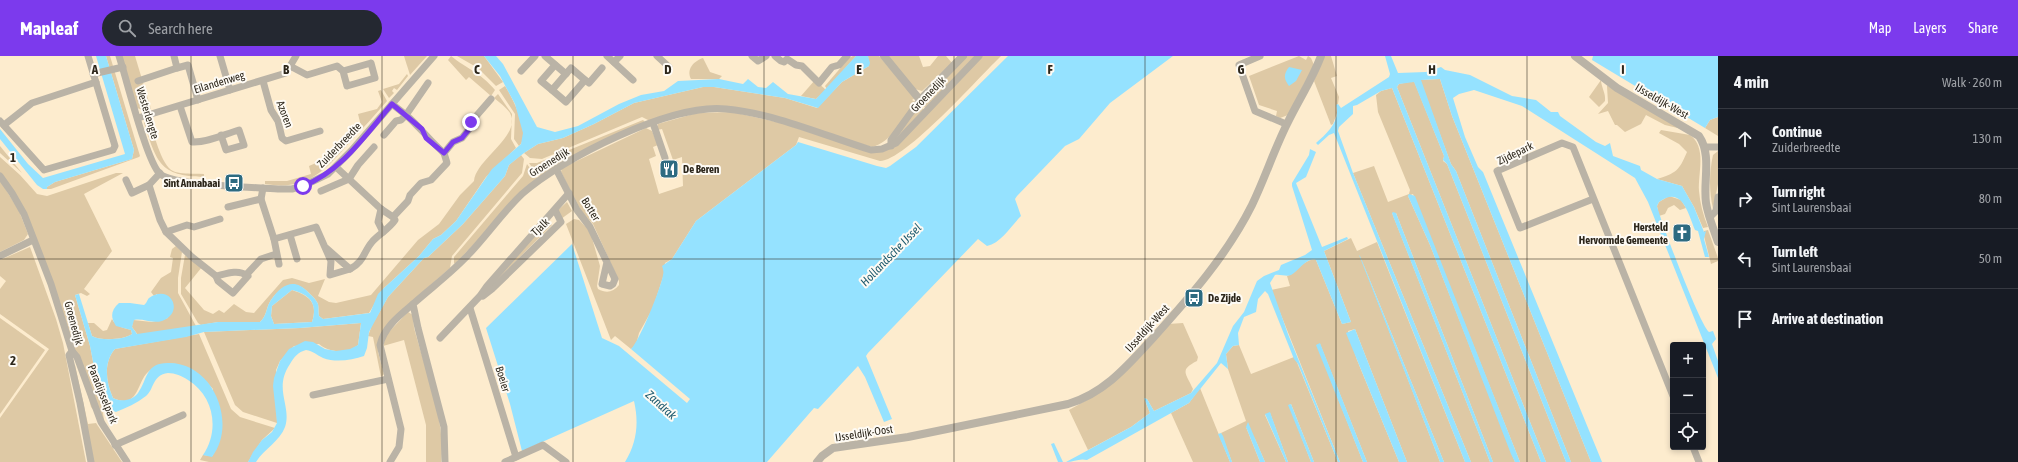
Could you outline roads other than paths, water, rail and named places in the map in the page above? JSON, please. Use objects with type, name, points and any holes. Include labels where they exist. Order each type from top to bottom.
[{"type":"street","points":[[88,56],[95,74],[115,146],[113,150],[44,170],[2,123],[32,103],[96,82]]},
{"type":"street","name":"Westerlengte","points":[[119,56],[150,156],[160,173]]},
{"type":"street","points":[[174,56],[177,68]]},
{"type":"street","name":"Eilandenweg","points":[[138,118],[286,73],[296,56]]},
{"type":"street","name":"Zuiderbreedte","points":[[160,173],[176,180],[263,188],[292,189],[321,179],[336,167],[434,56]]},
{"type":"street","points":[[521,71],[536,56]]},
{"type":"street","points":[[545,56],[566,74]]},
{"type":"street","points":[[607,56],[633,80]]},
{"type":"street","points":[[614,62],[620,56]]},
{"type":"street","points":[[752,56],[758,61],[766,56]]},
{"type":"street","points":[[775,56],[781,61],[784,62],[787,59],[796,65],[802,66],[819,83],[832,67],[840,65],[847,56]]},
{"type":"street","points":[[884,56],[920,100]]},
{"type":"street","name":"Groenedijk","points":[[891,146],[891,140],[920,100],[963,56]]},
{"type":"street","name":"Groenedijk","points":[[414,304],[465,258],[521,195],[556,168],[604,144],[653,123],[693,112],[725,109],[787,122],[872,150],[882,149],[891,146],[928,111],[980,56]]},
{"type":"street","points":[[1260,56],[1239,65],[1255,111],[1286,124]]},
{"type":"street","name":"IJsseldijk-West","points":[[905,438],[1068,404],[1087,397],[1113,380],[1132,362],[1194,294],[1217,261],[1252,205],[1286,124],[1310,81],[1319,56]]},
{"type":"street","name":"IJsseldijk-West","points":[[1575,56],[1617,88],[1699,136],[1705,147]]},
{"type":"street","points":[[223,57],[230,90]]},
{"type":"street","points":[[659,57],[669,67]]},
{"type":"street","points":[[290,66],[308,75],[337,66],[343,71],[347,86],[375,78],[371,63],[343,71]]},
{"type":"street","points":[[138,81],[188,65],[198,100]]},
{"type":"street","points":[[555,65],[541,81],[566,102],[586,80]]},
{"type":"street","points":[[95,74],[123,67]]},
{"type":"street","points":[[552,90],[571,68],[588,83],[602,68]]},
{"type":"street","name":"Azoren","points":[[263,81],[271,110],[278,121],[282,138],[289,141],[320,131]]},
{"type":"street","points":[[384,135],[396,121],[401,120],[406,115],[428,83]]},
{"type":"street","points":[[444,153],[453,142],[462,138],[470,128],[471,122],[491,99]]},
{"type":"street","points":[[274,239],[316,227],[331,262],[330,275],[350,269],[362,258],[370,244],[392,224],[395,220],[393,217],[408,201],[410,196],[421,183],[431,180],[447,163],[444,153],[426,138],[422,129],[392,104]]},
{"type":"street","points":[[180,106],[192,142],[198,142],[221,136]]},
{"type":"street","points":[[653,123],[665,158]]},
{"type":"street","name":"Zijdepark","points":[[1594,199],[1520,228],[1497,171],[1562,143],[1573,147],[1609,234],[1670,388]]},
{"type":"street","points":[[321,191],[349,179],[374,147]]},
{"type":"street","points":[[1718,147],[1705,147],[1704,187],[1710,217],[1718,242]]},
{"type":"street","points":[[336,167],[381,209],[393,217]]},
{"type":"street","name":"Botter","points":[[556,168],[577,210],[590,227],[606,262]]},
{"type":"street","points":[[126,180],[132,193],[150,185],[160,173]]},
{"type":"street","name":"Groenedijk","points":[[0,176],[18,204],[51,284],[72,351],[69,354],[69,358],[76,381],[91,462]]},
{"type":"street","points":[[150,185],[160,220],[166,232],[184,250],[216,276],[218,281],[233,293],[248,276],[246,275],[261,259],[276,254]]},
{"type":"street","points":[[263,188],[261,199],[274,239],[279,264]]},
{"type":"street","name":"Tjalk","points":[[440,338],[470,308],[487,286],[569,193]]},
{"type":"street","points":[[1710,217],[1716,212],[1718,197]]},
{"type":"street","points":[[228,208],[261,199]]},
{"type":"street","points":[[381,209],[378,222],[383,232]]},
{"type":"street","name":"Tjalk","points":[[480,296],[492,289],[561,222],[555,210]]},
{"type":"street","points":[[166,232],[187,225],[194,227],[220,219]]},
{"type":"street","points":[[290,235],[297,259]]},
{"type":"street","points":[[0,256],[33,240]]},
{"type":"street","points":[[326,248],[350,269]]},
{"type":"street","points":[[518,251],[525,257]]},
{"type":"street","points":[[216,276],[243,272],[246,275]]},
{"type":"street","points":[[390,462],[399,447],[401,437],[380,345],[382,339],[397,318],[414,304]]},
{"type":"street","points":[[414,304],[418,328],[444,427],[445,462]]},
{"type":"street","name":"Boeier","points":[[470,308],[516,457]]},
{"type":"street","name":"Paradijsselpark","points":[[72,351],[77,357],[101,422],[127,462]]},
{"type":"street","points":[[313,395],[388,379]]},
{"type":"street","points":[[115,444],[184,416]]},
{"type":"street","name":"IJsseldijk-Oost","points":[[817,462],[826,452],[833,448],[905,438]]},
{"type":"street","points":[[505,462],[543,446],[566,462]]},
{"type":"street","points":[[1694,450],[1699,462]]},
{"type":"water","points":[[96,56],[106,56],[134,150],[132,159],[55,182],[47,187],[47,189],[43,189],[37,185],[0,139],[0,129],[28,164],[43,178],[125,154]]},
{"type":"water","points":[[484,56],[496,56],[503,64],[537,127],[555,132],[578,126],[619,104],[641,95],[664,91],[678,81],[719,79],[743,84],[748,79],[758,87],[766,88],[773,82],[788,94],[816,99],[856,56],[868,56],[870,63],[869,66],[842,82],[818,108],[785,98],[714,87],[703,87],[634,103],[594,124],[563,138],[538,144],[524,153],[509,165],[505,176],[463,224],[428,257],[424,258],[388,297],[369,332],[367,348],[364,356],[339,361],[328,360],[306,350],[298,353],[285,373],[283,381],[287,419],[285,427],[276,441],[259,457],[256,462],[248,462],[253,452],[262,440],[272,432],[277,423],[273,386],[274,378],[280,361],[289,349],[305,341],[313,342],[325,349],[336,351],[350,349],[358,345],[361,323],[300,328],[204,332],[186,337],[115,349],[111,354],[107,366],[107,379],[113,398],[126,400],[136,396],[151,369],[161,364],[168,363],[184,365],[198,372],[209,383],[217,397],[221,412],[222,428],[219,443],[212,457],[203,455],[208,445],[213,425],[209,404],[197,387],[181,376],[171,373],[163,374],[156,380],[146,396],[116,412],[107,409],[101,403],[90,346],[75,295],[79,294],[92,336],[101,339],[118,339],[132,334],[131,330],[116,326],[114,323],[112,314],[114,308],[119,303],[144,305],[149,298],[157,294],[164,294],[169,297],[174,306],[173,312],[169,317],[158,322],[134,320],[132,327],[137,334],[218,322],[260,322],[264,317],[269,303],[279,290],[293,284],[303,287],[315,299],[318,304],[319,316],[323,319],[370,313],[378,294],[419,256],[433,239],[441,235],[456,221],[492,169],[521,144],[523,133],[515,104],[500,76]],"holes":[[[292,290],[308,297],[313,305],[314,315],[312,322],[274,324],[271,316],[272,306]]]},
{"type":"water","points":[[1008,56],[1173,56],[1110,103],[1079,139],[1065,146],[1017,196],[1015,199],[1021,216],[1006,234],[987,246],[978,239],[868,353],[866,356],[892,419],[884,422],[865,377],[858,366],[818,409],[814,408],[767,462],[625,462],[632,447],[636,432],[636,409],[634,401],[522,451],[510,404],[486,328],[572,244],[602,338],[619,346],[687,403],[690,399],[631,349],[644,326],[654,302],[663,274],[662,266],[672,259],[696,221],[798,142],[877,166],[886,168],[890,166],[916,147]]},
{"type":"water","points":[[1385,56],[1391,56],[1398,73],[1426,72],[1441,67],[1445,70],[1470,75],[1512,96],[1536,100],[1551,112],[1558,112],[1560,116],[1596,142],[1605,146],[1610,143],[1613,156],[1640,166],[1641,170],[1657,179],[1682,186],[1694,207],[1704,232],[1706,231],[1704,239],[1709,257],[1705,257],[1698,231],[1695,230],[1687,209],[1679,199],[1673,197],[1667,198],[1659,202],[1657,206],[1673,251],[1698,312],[1704,325],[1709,332],[1713,331],[1716,339],[1712,344],[1718,361],[1718,378],[1706,348],[1706,342],[1704,342],[1648,202],[1635,178],[1522,106],[1474,90],[1459,94],[1453,98],[1465,137],[1478,167],[1483,172],[1602,462],[1591,462],[1452,116],[1440,79],[1421,80],[1451,164],[1456,171],[1571,462],[1566,462],[1447,164],[1443,160],[1444,156],[1414,82],[1399,84],[1397,87],[1546,462],[1541,462],[1392,88],[1381,91],[1353,106],[1353,114],[1339,127],[1338,131],[1353,173],[1471,462],[1465,462],[1334,133],[1329,135],[1318,145],[1316,143],[1328,131],[1335,121],[1337,116],[1336,105],[1338,104],[1341,108],[1389,77],[1390,74]]},
{"type":"water","points":[[1593,56],[1718,56],[1718,117],[1710,120],[1705,128],[1592,60]]},
{"type":"water","points":[[1289,67],[1302,70],[1296,81],[1289,86],[1285,77]]},
{"type":"water","points":[[1310,149],[1316,152],[1306,177],[1296,183],[1322,247],[1347,237],[1348,239],[1324,251],[1351,322],[1342,324],[1316,260],[1306,262],[1291,275],[1275,275],[1270,283],[1288,334],[1340,462],[1338,462],[1298,364],[1294,359],[1268,294],[1265,291],[1258,299],[1256,312],[1244,317],[1238,333],[1239,345],[1233,346],[1226,354],[1228,369],[1221,363],[1189,403],[1087,460],[1081,459],[1066,462],[1131,427],[1150,413],[1144,398],[1147,399],[1154,411],[1191,393],[1217,363],[1233,326],[1244,312],[1257,281],[1264,276],[1279,270],[1281,265],[1305,255],[1312,250],[1292,186],[1292,183],[1309,155]]},
{"type":"water","points":[[1409,194],[1415,196],[1520,462],[1515,462],[1511,454],[1430,245],[1408,196]]},
{"type":"water","points":[[1393,212],[1396,213],[1493,462],[1490,462],[1393,216]]},
{"type":"water","points":[[1359,255],[1360,256],[1444,462],[1440,462]]},
{"type":"water","points":[[1355,329],[1407,462],[1399,462],[1346,333]]},
{"type":"water","points":[[1320,343],[1367,462],[1363,462],[1316,345]]},
{"type":"water","points":[[1291,404],[1314,462],[1311,462],[1288,405]]},
{"type":"water","points":[[1270,412],[1288,462],[1286,462],[1265,414]]},
{"type":"water","points":[[1248,422],[1265,462],[1260,462],[1246,427]]},
{"type":"water","points":[[1221,433],[1232,462],[1230,462],[1218,434]]},
{"type":"water","points":[[1054,443],[1063,462],[1058,462],[1051,444]]},
{"type":"place","name":"De Beren","points":[[669,169]]},
{"type":"place","name":"Sint Annabaai","points":[[234,183]]},
{"type":"place","name":"Hersteld Hervormde Gemeente","points":[[1682,233]]},
{"type":"place","name":"De Zijde","points":[[1194,298]]},
{"type":"water label","name":"Hollandsche IJssel","points":[[891,255]]},
{"type":"water label","name":"Zandrak","points":[[661,405]]}]
